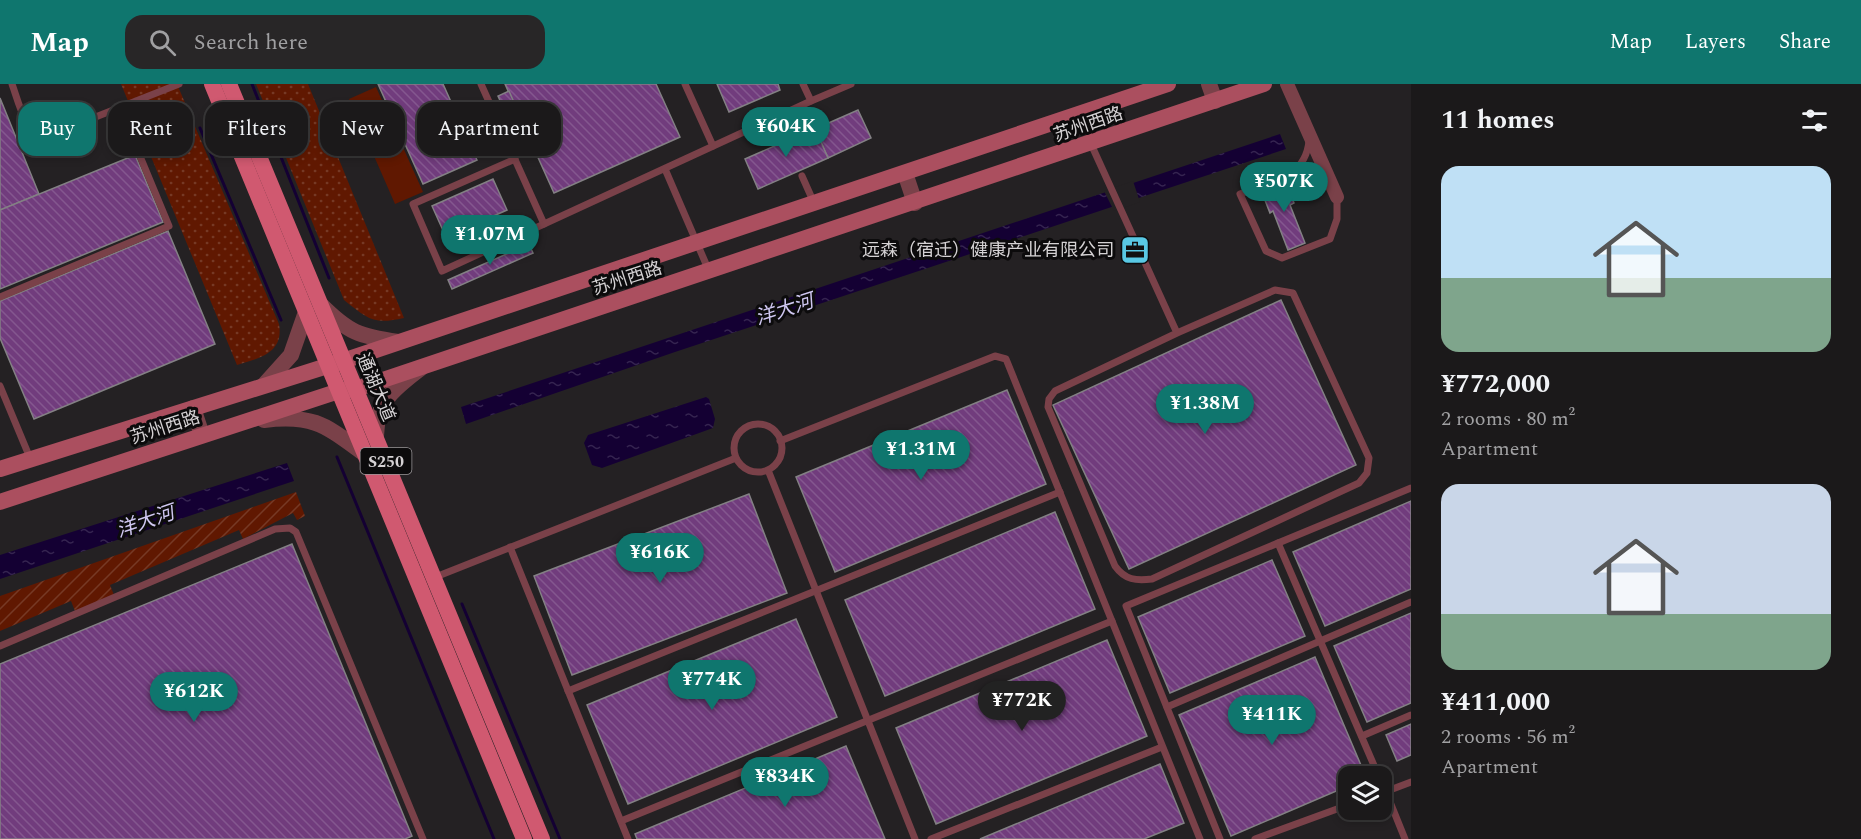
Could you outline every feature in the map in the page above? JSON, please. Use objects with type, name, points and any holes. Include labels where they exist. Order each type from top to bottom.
[{"type":"main road","name":"通湖大道","points":[[212,84],[336,363],[356,389],[376,436],[524,839]]},
{"type":"main road","name":"通湖大道","points":[[229,84],[313,309]]},
{"type":"main road","name":"苏州西路","points":[[0,469],[336,363],[1168,84]]},
{"type":"main road","name":"苏州西路","points":[[0,502],[339,391],[356,389],[1264,84]]},
{"type":"main road","name":"通湖大道","points":[[336,363],[339,391],[365,454],[427,580],[542,839]]},
{"type":"street","points":[[1209,84],[1215,101]]},
{"type":"street","points":[[1287,84],[1337,197]]},
{"type":"street","points":[[905,173],[915,203]]},
{"type":"street","points":[[264,385],[291,355],[313,309],[352,332],[398,342]]},
{"type":"street","points":[[376,436],[376,418],[387,397],[424,366]]},
{"type":"street","points":[[193,408],[202,435]]},
{"type":"street","points":[[239,423],[289,417],[308,418],[335,432],[365,454]]},
{"type":"lane","points":[[12,84],[29,127],[37,135],[45,137],[108,113]]},
{"type":"lane","points":[[135,102],[179,84]]},
{"type":"lane","points":[[481,84],[544,224]]},
{"type":"lane","points":[[685,84],[713,146]]},
{"type":"lane","points":[[803,84],[811,101]]},
{"type":"lane","points":[[515,159],[413,204],[442,271],[851,84]]},
{"type":"lane","points":[[1309,136],[1307,155],[1301,167],[1240,194],[1266,251],[1282,258],[1330,239],[1337,219],[1337,197]]},
{"type":"lane","points":[[1091,144],[1177,333]]},
{"type":"lane","points":[[0,297],[169,226],[140,156]]},
{"type":"lane","points":[[665,169],[709,271]]},
{"type":"lane","points":[[802,176],[814,203]]},
{"type":"lane","points":[[1275,290],[1293,293],[1369,458],[1369,466],[1359,483],[1152,579],[1137,581],[1122,575],[1115,566],[1048,406],[1049,399],[1055,391],[1177,333],[1275,290]]},
{"type":"lane","points":[[780,441],[995,356],[1006,359],[1200,839]]},
{"type":"lane","points":[[0,386],[31,459]]},
{"type":"lane","points":[[751,425],[767,426],[774,430],[780,441],[779,459],[768,470],[753,472],[746,469],[736,458],[734,442],[738,435],[751,425]]},
{"type":"lane","points":[[427,580],[736,458]]},
{"type":"lane","points":[[768,470],[915,839]]},
{"type":"lane","points":[[1220,839],[1126,606],[1411,488]]},
{"type":"lane","points":[[568,691],[1060,492]]},
{"type":"lane","points":[[0,646],[275,529],[290,528],[296,532],[420,838]]},
{"type":"lane","points":[[1278,543],[1374,766]]},
{"type":"lane","points":[[510,547],[628,839]]},
{"type":"lane","points":[[1167,707],[1411,602]]},
{"type":"lane","points":[[621,821],[1112,621]]},
{"type":"lane","points":[[1362,736],[1411,715]]},
{"type":"lane","points":[[931,839],[1162,747]]},
{"type":"lane","points":[[1392,789],[1411,782]]},
{"type":"lane","points":[[1255,839],[1338,809]]},
{"type":"lane","points":[[1392,811],[1405,839]]},
{"type":"shaded area","points":[[121,84],[177,84],[185,102],[128,102]]},
{"type":"shaded area","points":[[256,84],[308,84],[320,113],[320,156],[338,156],[404,318],[385,321],[371,319],[344,300],[285,156],[308,156],[308,102],[263,102]]},
{"type":"shaded area","points":[[376,87],[383,102],[350,102],[349,99]]},
{"type":"shaded area","points":[[193,122],[205,150],[205,156],[208,156],[279,324],[280,334],[274,348],[262,357],[237,365],[151,156],[193,156]]},
{"type":"shaded area","points":[[405,152],[423,192],[395,204],[374,156],[405,156]]},
{"type":"shaded area","points":[[296,492],[305,516],[297,520],[293,513],[243,539],[239,530],[110,585],[114,595],[75,611],[71,601],[0,631],[0,596]]},
{"type":"water","name":"洋大河","points":[[1280,134],[1286,149],[675,352],[466,424],[461,407]]},
{"type":"water","points":[[706,397],[709,399],[715,419],[713,428],[602,468],[592,465],[584,443],[588,435]]},
{"type":"water","name":"洋大河","points":[[287,463],[294,481],[0,579],[0,555]]},
{"type":"pier","points":[[1133,181],[1140,202],[1114,211],[1104,191]]},
{"type":"building","points":[[378,84],[443,84],[451,102],[417,102],[417,156],[475,156],[477,160],[423,184],[405,144],[405,102],[386,102]]},
{"type":"building","points":[[505,84],[656,84],[680,137],[554,193],[537,156],[561,156],[561,102],[513,102]]},
{"type":"building","points":[[717,84],[778,84],[780,90],[729,112]]},
{"type":"building","points":[[509,91],[514,102],[501,102],[498,96]]},
{"type":"building","points":[[0,98],[18,142],[18,156],[24,156],[39,194],[0,210]]},
{"type":"building","points":[[858,110],[871,138],[828,158],[815,129]]},
{"type":"building","points":[[815,128],[828,158],[758,189],[745,159]]},
{"type":"building","points":[[135,156],[163,222],[0,289],[0,210]]},
{"type":"building","points":[[493,179],[507,210],[446,237],[432,206]]},
{"type":"building","points":[[1281,180],[1283,188],[1287,186],[1294,203],[1290,205],[1305,243],[1288,250],[1273,211],[1270,213],[1263,195],[1267,194],[1264,186]]},
{"type":"building","points":[[168,231],[215,344],[34,419],[0,338],[0,301]]},
{"type":"building","points":[[529,244],[533,253],[452,289],[448,280]]},
{"type":"building","points":[[1281,300],[1356,465],[1129,569],[1053,405]]},
{"type":"building","points":[[1007,390],[1046,484],[835,572],[796,477]]},
{"type":"building","points":[[749,494],[787,593],[572,675],[534,576]]},
{"type":"building","points":[[1411,501],[1411,589],[1325,626],[1293,552]]},
{"type":"building","points":[[1055,512],[1095,609],[885,696],[845,600]]},
{"type":"building","points":[[292,544],[412,836],[405,839],[0,839],[0,664]]},
{"type":"building","points":[[1272,560],[1305,636],[1170,693],[1138,617]]},
{"type":"building","points":[[1411,613],[1411,703],[1367,722],[1334,646]]},
{"type":"building","points":[[796,619],[837,717],[628,804],[587,705]]},
{"type":"building","points":[[1107,640],[1147,736],[936,824],[896,728]]},
{"type":"building","points":[[1315,657],[1361,766],[1338,766],[1338,790],[1231,836],[1179,715]]},
{"type":"building","points":[[1411,724],[1411,755],[1397,761],[1386,735]]},
{"type":"building","points":[[846,746],[885,839],[637,839],[635,834]]},
{"type":"building","points":[[1160,764],[1184,823],[1144,839],[980,839]]},
{"type":"waterway","points":[[252,84],[329,278]]},
{"type":"waterway","points":[[200,128],[281,320]]},
{"type":"waterway","points":[[337,457],[494,839]]},
{"type":"waterway","points":[[462,604],[560,839]]},
{"type":"place","name":"远森（宿迁）健康产业有限公司","points":[[1135,250]]}]
